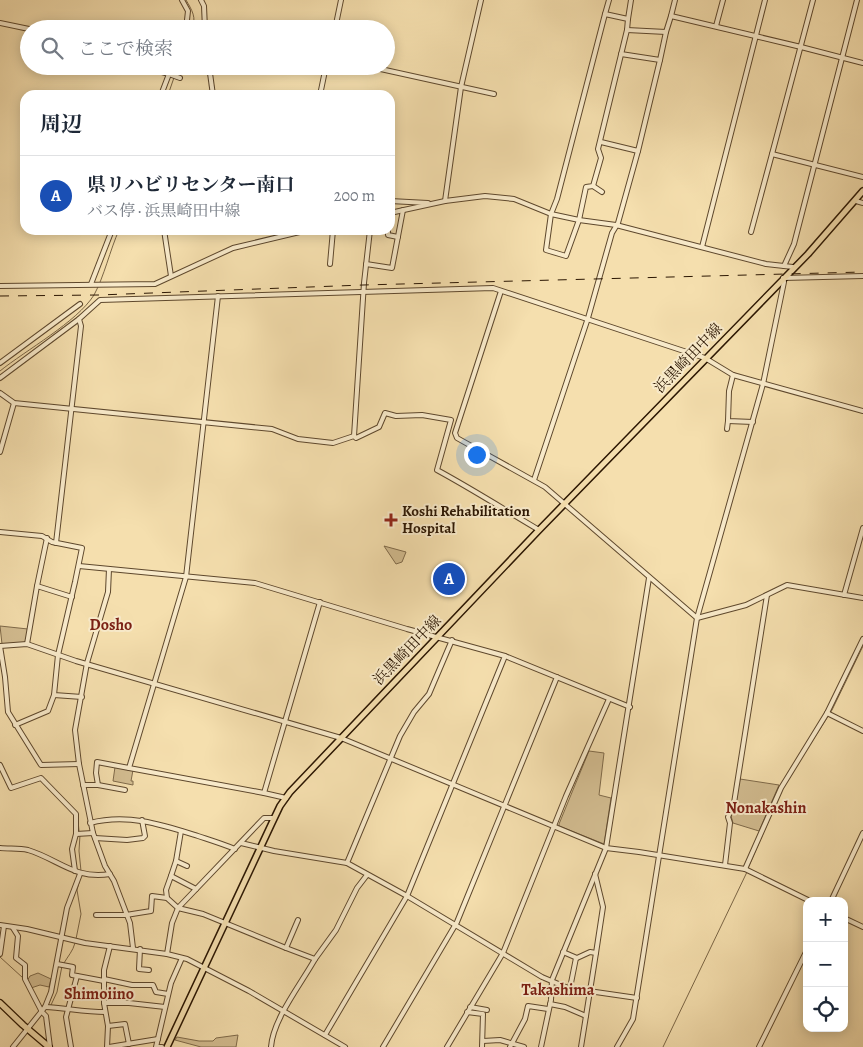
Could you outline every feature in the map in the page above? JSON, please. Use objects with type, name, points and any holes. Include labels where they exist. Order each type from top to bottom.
[{"type":"highway","points":[[0,1003],[50,1047]]},
{"type":"main road","name":"浜黒崎田中線","points":[[167,1047],[274,818],[286,798],[539,530],[793,267],[808,254],[863,192]]},
{"type":"street","points":[[182,0],[188,11],[187,20]]},
{"type":"street","points":[[201,0],[204,6],[205,20]]},
{"type":"street","points":[[337,20],[341,0]]},
{"type":"street","points":[[444,201],[462,87],[481,0]]},
{"type":"street","points":[[602,192],[592,186],[586,187],[579,220],[566,256],[546,250],[551,214],[557,199],[609,0]]},
{"type":"street","points":[[592,186],[601,158],[598,149],[627,30],[631,0]]},
{"type":"street","points":[[534,480],[588,318],[638,151],[675,0]]},
{"type":"street","points":[[716,26],[723,0]]},
{"type":"street","points":[[702,248],[766,0]]},
{"type":"street","points":[[751,232],[813,0]]},
{"type":"street","points":[[784,266],[794,244],[857,0]]},
{"type":"street","points":[[605,14],[628,19]]},
{"type":"street","points":[[670,16],[863,63]]},
{"type":"street","points":[[0,23],[20,27]]},
{"type":"street","points":[[627,30],[666,32]]},
{"type":"street","points":[[621,54],[660,60]]},
{"type":"street","points":[[395,72],[494,94]]},
{"type":"street","points":[[163,90],[169,75]]},
{"type":"street","points":[[172,75],[180,78]]},
{"type":"street","points":[[211,75],[212,90]]},
{"type":"street","points":[[321,90],[324,75]]},
{"type":"street","points":[[601,142],[638,151]]},
{"type":"street","points":[[772,154],[863,177]]},
{"type":"street","points":[[395,212],[444,201],[485,196],[514,199],[551,214],[616,225],[766,264],[793,267]]},
{"type":"street","points":[[395,201],[432,204]]},
{"type":"street","points":[[856,201],[863,203]]},
{"type":"street","points":[[366,264],[392,268],[403,210]]},
{"type":"street","points":[[91,284],[110,235]]},
{"type":"street","points":[[165,235],[171,276]]},
{"type":"street","points":[[0,286],[155,284],[233,248],[280,235]]},
{"type":"street","points":[[330,264],[333,235]]},
{"type":"street","points":[[354,436],[363,291],[369,235]]},
{"type":"street","points":[[388,235],[398,237]]},
{"type":"street","points":[[617,1047],[633,1019],[637,998],[658,855],[698,618],[764,384],[784,282],[783,278],[863,276]]},
{"type":"street","points":[[0,378],[79,320],[100,300],[493,288],[705,358],[732,375],[863,411]]},
{"type":"street","points":[[501,291],[455,433],[456,438],[545,487],[698,618]]},
{"type":"street","points":[[129,768],[186,577],[218,296]]},
{"type":"street","points":[[0,363],[80,304]]},
{"type":"street","points":[[56,542],[81,326],[79,320]]},
{"type":"street","points":[[727,429],[729,391],[732,375]]},
{"type":"street","points":[[0,392],[14,402],[272,428],[298,439],[333,443],[354,436],[356,438],[379,427],[385,413],[396,416],[422,415],[451,420],[437,470],[483,495],[539,530]]},
{"type":"street","points":[[0,452],[14,402]]},
{"type":"street","points":[[728,421],[753,422]]},
{"type":"street","points":[[844,594],[863,528]]},
{"type":"street","points":[[0,532],[42,536],[56,542],[82,548],[58,655],[54,695],[48,711],[15,725]]},
{"type":"street","points":[[27,644],[47,538]]},
{"type":"street","points":[[79,566],[255,583],[504,656],[630,707]]},
{"type":"street","points":[[109,569],[108,592],[87,663],[76,730],[79,764],[90,823],[105,866],[130,923],[133,948]]},
{"type":"street","points":[[541,1047],[552,980],[606,848],[630,707],[649,578]]},
{"type":"street","points":[[698,618],[746,605],[788,585],[863,598]]},
{"type":"street","points":[[37,586],[72,597]]},
{"type":"street","points":[[724,865],[730,823],[728,817],[734,803],[766,595]]},
{"type":"street","points":[[264,793],[320,602]]},
{"type":"street","points":[[745,869],[781,788],[827,712],[863,639]]},
{"type":"street","points":[[347,863],[400,736],[414,712],[429,694],[452,640]]},
{"type":"street","points":[[79,764],[42,765],[15,725],[6,708],[7,696],[0,646],[27,644],[58,655],[341,738],[606,848],[745,869],[803,898]]},
{"type":"street","points":[[325,1035],[407,896],[504,656]]},
{"type":"street","points":[[383,1047],[455,925],[557,677]]},
{"type":"street","points":[[54,695],[82,697]]},
{"type":"street","points":[[447,1047],[503,953],[566,796],[608,699]]},
{"type":"street","points":[[827,712],[863,730]]},
{"type":"street","points":[[98,785],[97,762],[286,798]]},
{"type":"street","points":[[0,765],[11,788],[41,778],[76,814],[76,834],[72,849],[75,871]]},
{"type":"street","points":[[83,785],[98,785],[125,790]]},
{"type":"street","points":[[167,954],[172,923],[178,908],[264,818],[274,818]]},
{"type":"street","points":[[90,823],[112,819],[142,820],[235,849]]},
{"type":"street","points":[[95,838],[127,840],[143,838],[142,820]]},
{"type":"street","points":[[167,898],[166,890],[176,861],[181,831]]},
{"type":"street","points":[[76,834],[93,833]]},
{"type":"street","points":[[833,897],[863,833]]},
{"type":"street","points":[[240,843],[347,863],[407,896],[542,977],[570,988],[637,998]]},
{"type":"street","points":[[0,848],[27,850],[80,874],[93,876],[110,874]]},
{"type":"street","points":[[176,861],[187,866]]},
{"type":"street","points":[[13,1047],[42,1012],[51,992],[70,899],[80,874]]},
{"type":"street","points":[[581,1047],[603,907],[595,874]]},
{"type":"street","points":[[271,1047],[272,1036],[296,988],[336,930],[357,888],[367,875]]},
{"type":"street","points":[[171,876],[196,889]]},
{"type":"street","points":[[96,915],[126,915],[140,911],[151,911],[152,896],[167,898],[178,908],[203,914],[315,959]]},
{"type":"street","points":[[286,948],[298,920]]},
{"type":"street","points":[[848,920],[863,927]]},
{"type":"street","points":[[0,954],[2,926],[85,943],[140,949],[182,958],[204,967],[345,1047]]},
{"type":"street","points":[[13,928],[18,936],[16,958],[25,965],[25,979],[42,1012],[46,1016],[50,1047]]},
{"type":"street","points":[[110,946],[104,970],[104,1003],[108,1026],[108,1047],[158,1039]]},
{"type":"street","points":[[140,949],[139,969],[149,970]]},
{"type":"street","points":[[563,952],[576,958],[590,952],[596,952]]},
{"type":"street","points":[[162,1047],[156,1047],[168,994],[182,958]]},
{"type":"street","points":[[570,988],[576,958]]},
{"type":"street","points":[[759,1047],[803,958]]},
{"type":"street","points":[[57,964],[73,968],[72,975],[132,985],[153,984],[156,992],[168,994]]},
{"type":"street","points":[[71,1047],[66,1022],[77,976]]},
{"type":"street","points":[[104,1003],[129,1003],[165,1007]]},
{"type":"street","points":[[510,1047],[525,1019],[528,1006],[565,1007],[586,1016]]},
{"type":"street","points":[[45,1007],[105,1012]]},
{"type":"street","points":[[470,1007],[487,1010]]},
{"type":"street","points":[[467,1012],[483,1014],[482,1047]]},
{"type":"street","points":[[108,1026],[125,1024],[129,1044]]},
{"type":"street","points":[[483,1041],[500,1040],[524,1047]]},
{"type":"shaded area","points":[[384,546],[406,552],[402,562],[396,564]]},
{"type":"shaded area","points":[[0,626],[28,629],[26,643],[2,644]]},
{"type":"shaded area","points":[[589,751],[604,753],[599,795],[611,798],[604,844],[559,826]]},
{"type":"shaded area","points":[[115,767],[133,770],[131,781],[133,781],[133,785],[113,781]]},
{"type":"shaded area","points":[[740,779],[779,785],[759,831],[733,823],[731,816]]},
{"type":"shaded area","points":[[38,973],[51,979],[49,987],[40,985],[31,988],[27,981],[30,976]]},
{"type":"shaded area","points":[[238,1035],[236,1047],[201,1047],[175,1040],[177,1037],[199,1041],[213,1041],[216,1038]]},
{"type":"waterway","points":[[186,0],[192,11],[194,20]]},
{"type":"waterway","points":[[170,90],[175,75]]},
{"type":"waterway","points":[[0,371],[64,325],[86,305],[98,288],[117,235]]},
{"type":"waterway","points":[[811,743],[832,710],[863,646]]},
{"type":"waterway","points":[[748,868],[783,788],[792,774]]},
{"type":"waterway","points":[[78,820],[79,831]]},
{"type":"waterway","points":[[80,835],[81,871]]},
{"type":"waterway","points":[[663,1047],[747,872]]},
{"type":"waterway","points":[[76,939],[81,914],[77,890],[81,875]]},
{"type":"waterway","points":[[64,963],[75,943]]},
{"type":"waterway","points":[[0,957],[23,978]]},
{"type":"waterway","points":[[51,1005],[57,992],[62,966]]},
{"type":"railway","points":[[0,296],[99,295],[363,285],[863,272]]},
{"type":"place","name":"Koshi Rehabilitation Hospital","points":[[391,520]]},
{"type":"place","name":"県リハビリセンター南口","points":[[449,579]]},
{"type":"district","name":"Dosho","points":[[111,625]]},
{"type":"district","name":"Nonakashin","points":[[766,808]]},
{"type":"district","name":"Takashima","points":[[558,990]]},
{"type":"district","name":"Shimoiino","points":[[99,994]]}]
